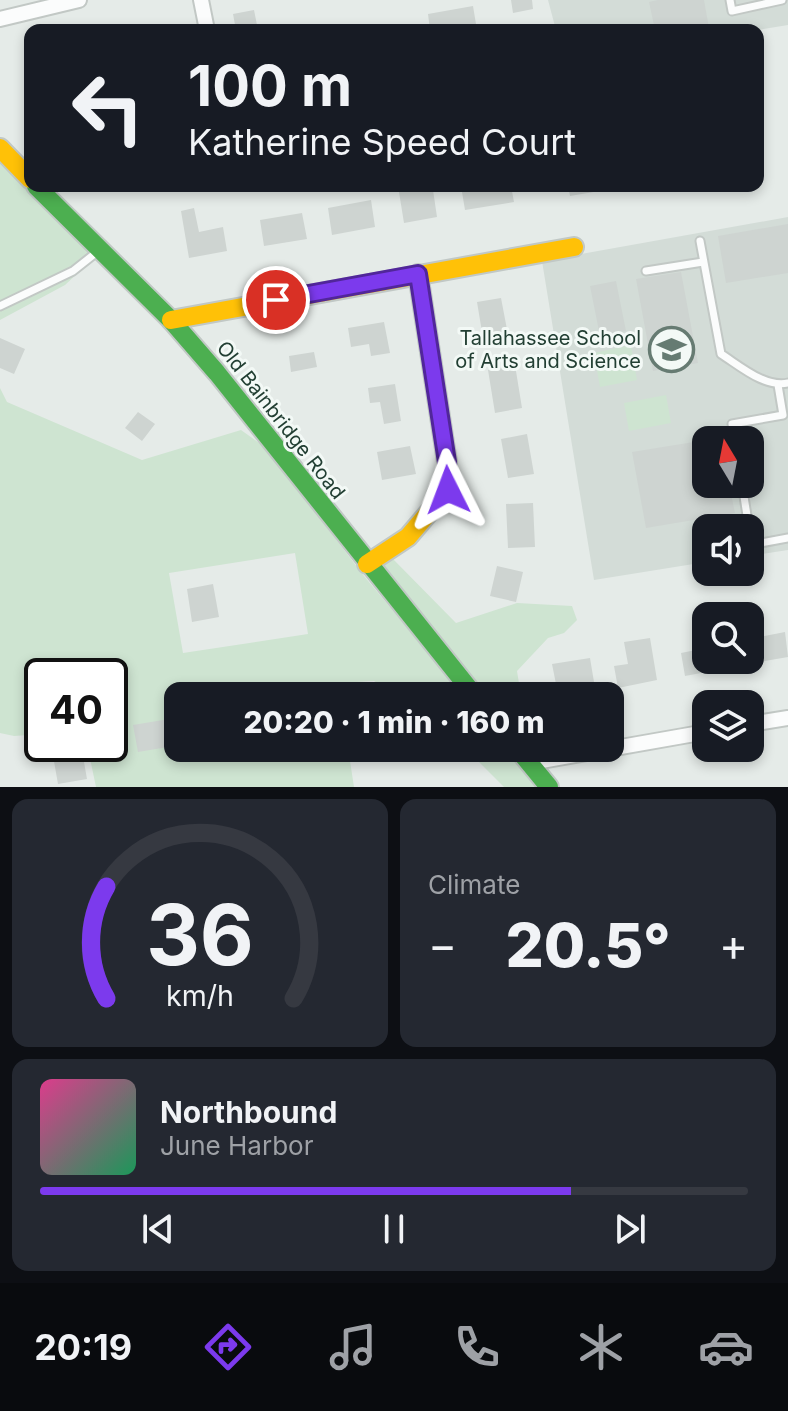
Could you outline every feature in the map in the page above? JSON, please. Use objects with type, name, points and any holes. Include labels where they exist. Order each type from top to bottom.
[{"type":"main road","points":[[0,148],[24,173]]},
{"type":"main road","name":"Old Bainbridge Road","points":[[42,192],[171,320],[234,394],[464,682]]},
{"type":"main road","points":[[171,320],[574,247]]},
{"type":"main road","points":[[367,564],[408,537],[448,490],[447,462],[418,274]]},
{"type":"main road","points":[[530,763],[549,787]]},
{"type":"street","points":[[0,19],[79,0]]},
{"type":"street","points":[[201,0],[206,24]]},
{"type":"street","points":[[764,722],[788,718]]},
{"type":"street","points":[[530,763],[692,734]]},
{"type":"lane","points":[[730,0],[732,11],[782,0]]},
{"type":"lane","points":[[700,241],[721,354],[778,385],[788,383]]},
{"type":"lane","points":[[0,306],[73,271],[99,250]]},
{"type":"lane","points":[[646,271],[703,262]]},
{"type":"lane","points":[[732,426],[783,415],[778,385]]},
{"type":"lane","points":[[764,542],[788,538]]},
{"type":"shaded area","points":[[548,0],[788,0],[788,25],[764,29],[764,24],[554,24]]},
{"type":"shaded area","name":"Tallahassee School of Arts and Science","points":[[788,217],[788,550],[764,554],[764,514],[692,514],[692,564],[594,580],[542,261]]},
{"type":"green space","points":[[0,159],[24,184],[24,192],[32,192],[95,257],[65,285],[0,320]]},
{"type":"green space","points":[[631,345],[637,380],[600,387],[594,353]]},
{"type":"green space","points":[[0,388],[7,402],[142,460],[241,430],[266,448],[364,576],[452,682],[164,682],[164,762],[350,762],[354,787],[96,787],[91,762],[128,762],[128,658],[24,658],[24,735],[0,733]],"holes":[[[295,553],[308,634],[183,653],[169,573]]]},
{"type":"green space","points":[[666,395],[671,423],[629,431],[624,403]]},
{"type":"green space","points":[[392,558],[456,623],[517,603],[572,606],[577,620],[564,633],[548,638],[517,671],[519,682],[473,682],[379,567]]},
{"type":"green space","points":[[479,762],[518,762],[538,787],[504,787]]},
{"type":"building","points":[[511,0],[532,0],[533,9],[513,13]]},
{"type":"building","points":[[704,0],[708,24],[654,24],[649,2]]},
{"type":"building","points":[[473,6],[476,24],[429,24],[428,14]]},
{"type":"building","points":[[254,10],[257,24],[235,24],[233,14]]},
{"type":"building","points":[[399,192],[433,192],[437,217],[404,223]]},
{"type":"building","points":[[462,192],[512,192],[514,202],[465,210]]},
{"type":"building","points":[[569,192],[594,192],[570,196]]},
{"type":"building","points":[[371,200],[375,227],[332,235],[328,208]]},
{"type":"building","points":[[194,208],[199,232],[223,227],[227,251],[189,258],[181,211]]},
{"type":"building","points":[[302,213],[307,239],[264,246],[260,220]]},
{"type":"building","points":[[788,224],[788,273],[726,283],[718,236]]},
{"type":"building","points":[[681,272],[698,363],[653,371],[636,279]]},
{"type":"building","points":[[616,281],[626,331],[600,336],[590,286]]},
{"type":"building","points":[[501,298],[509,340],[484,344],[477,302]]},
{"type":"building","points":[[384,322],[390,353],[371,356],[369,344],[351,347],[348,328]]},
{"type":"building","points":[[0,338],[25,349],[14,374],[0,368]]},
{"type":"building","points":[[314,352],[317,367],[291,372],[289,356]]},
{"type":"building","points":[[515,365],[522,408],[495,413],[488,370]]},
{"type":"building","points":[[395,384],[401,421],[384,424],[380,402],[370,403],[368,388]]},
{"type":"building","points":[[138,412],[155,424],[142,441],[125,428]]},
{"type":"building","points":[[527,434],[534,474],[508,478],[501,439]]},
{"type":"building","points":[[692,442],[692,498],[732,498],[735,513],[692,514],[692,520],[646,528],[632,452]]},
{"type":"building","points":[[410,446],[416,474],[382,480],[377,452]]},
{"type":"building","points":[[533,503],[535,547],[508,548],[506,504]]},
{"type":"building","points":[[497,566],[523,572],[516,602],[490,596]]},
{"type":"building","points":[[213,584],[219,617],[192,622],[187,589]]},
{"type":"building","points":[[785,632],[788,657],[764,661],[764,636]]},
{"type":"building","points":[[650,638],[657,680],[624,687],[624,682],[617,682],[614,666],[628,664],[624,642]]},
{"type":"building","points":[[692,651],[692,674],[696,674],[685,676],[681,653]]},
{"type":"building","points":[[590,658],[594,682],[556,682],[552,664]]},
{"type":"building","points":[[164,720],[164,748],[138,752],[133,725]]},
{"type":"building","points":[[54,762],[84,762],[87,779],[58,784]]},
{"type":"traffic: fast","points":[[42,192],[171,320],[217,373],[464,682]]},
{"type":"traffic: fast","points":[[528,762],[549,787]]},
{"type":"traffic: slow","points":[[0,148],[24,173]]},
{"type":"traffic: slow","points":[[171,320],[574,247]]},
{"type":"traffic: slow","points":[[367,564],[408,537],[448,490],[447,462],[418,274]]},
{"type":"place","name":"Tallahassee School of Arts and Science","points":[[672,350]]},
{"type":"route","points":[[276,300],[418,274],[447,462],[448,490]]}]
